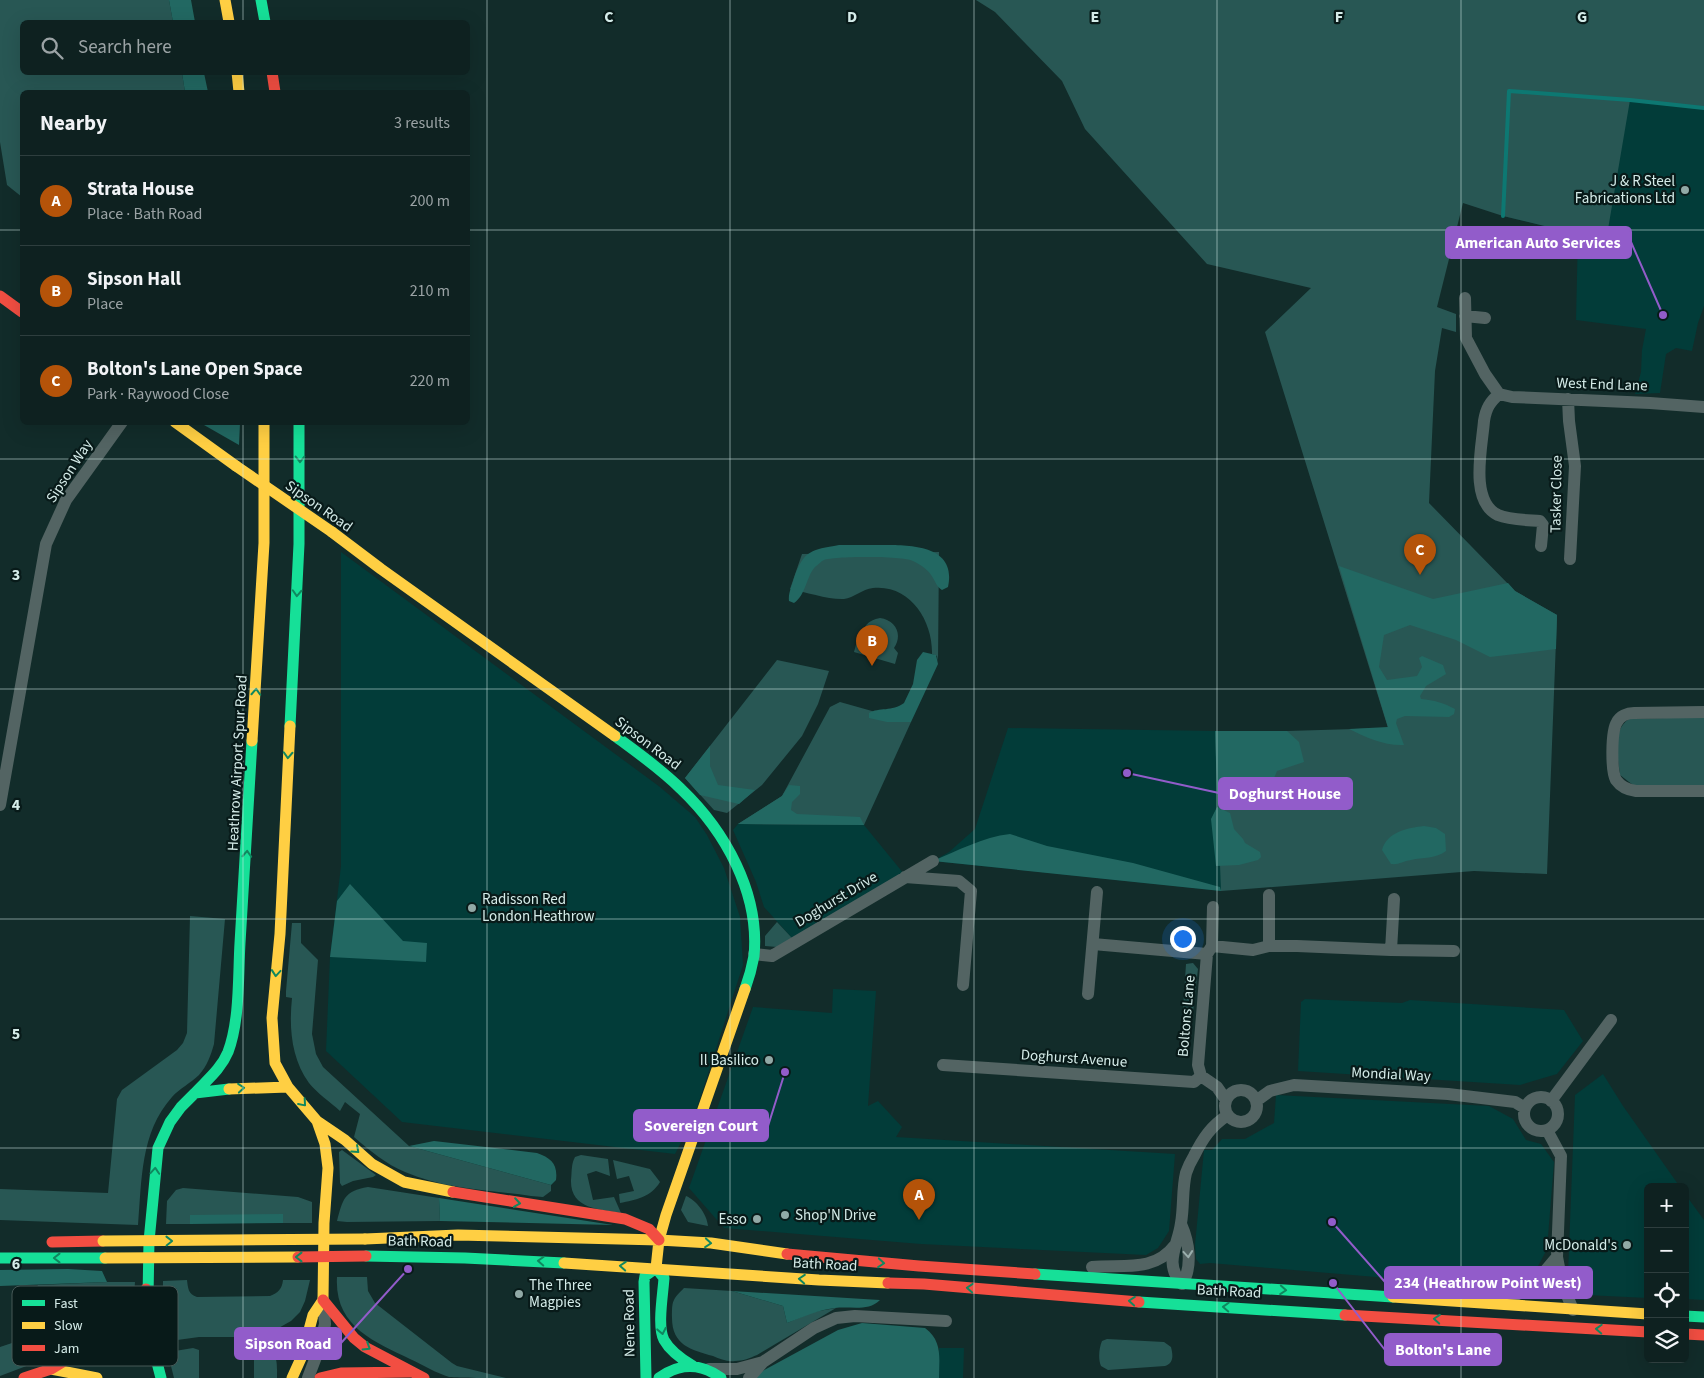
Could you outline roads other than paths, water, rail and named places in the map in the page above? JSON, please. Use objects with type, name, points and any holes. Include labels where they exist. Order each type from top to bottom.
[{"type":"main road","points":[[225,0],[229,20]]},
{"type":"main road","points":[[261,0],[265,20]]},
{"type":"main road","points":[[237,75],[239,90]]},
{"type":"main road","points":[[272,75],[275,90]]},
{"type":"main road","points":[[0,296],[20,311]]},
{"type":"main road","name":"Sipson Road","points":[[179,425],[332,532],[651,762],[684,789],[717,828],[732,855],[749,898],[755,927],[754,954],[751,972],[736,1018],[679,1176],[659,1240],[656,1268]]},
{"type":"main road","name":"Heathrow Airport Spur Road","points":[[147,1286],[158,1143],[175,1112],[217,1070],[225,1058],[233,1029],[238,984],[264,543],[264,425]]},
{"type":"main road","points":[[300,425],[298,554],[280,928],[272,1018],[275,1064],[288,1087],[317,1120],[345,1140],[372,1164],[404,1182],[469,1196],[625,1219],[649,1229],[659,1240]]},
{"type":"main road","points":[[195,1093],[212,1093],[233,1088],[288,1087]]},
{"type":"main road","points":[[292,1378],[302,1356],[313,1315],[323,1300],[324,1223],[328,1168],[325,1144],[317,1120]]},
{"type":"main road","name":"Bath Road","points":[[37,1242],[365,1239],[458,1235],[659,1240],[711,1243],[798,1256],[919,1266],[1644,1314]]},
{"type":"main road","name":"Bath Road","points":[[0,1258],[366,1256],[475,1258],[656,1268],[819,1280],[924,1284],[1180,1305],[1644,1332]]},
{"type":"main road","points":[[656,1268],[664,1278],[661,1327],[664,1340],[682,1360],[693,1366],[709,1369],[721,1378]]},
{"type":"main road","name":"Nene Road","points":[[646,1378],[644,1282],[645,1276],[656,1268]]},
{"type":"main road","points":[[323,1300],[354,1338],[366,1347],[424,1378]]},
{"type":"main road","points":[[1689,1316],[1704,1317]]},
{"type":"main road","points":[[1689,1334],[1704,1335]]},
{"type":"main road","points":[[24,1378],[56,1366]]},
{"type":"main road","points":[[157,1366],[161,1378]]},
{"type":"main road","points":[[658,1378],[670,1370],[693,1366]]},
{"type":"main road","points":[[51,1369],[97,1378]]},
{"type":"main road","points":[[320,1378],[341,1373],[411,1372]]},
{"type":"street","points":[[1465,298],[1465,335],[1485,374],[1499,394],[1486,410],[1479,486],[1483,499],[1489,508],[1499,515],[1540,521],[1543,525],[1541,546]]},
{"type":"street","points":[[1465,316],[1484,318]]},
{"type":"street","name":"West End Lane","points":[[1499,394],[1512,397],[1650,402],[1704,407]]},
{"type":"street","name":"Tasker Close","points":[[1568,400],[1575,466],[1570,559]]},
{"type":"street","name":"Sipson Way","points":[[0,804],[46,544],[66,500],[120,425]]},
{"type":"street","points":[[1704,712],[1634,713],[1625,715],[1617,721],[1614,731],[1613,766],[1615,778],[1628,790],[1636,792],[1704,790]]},
{"type":"street","name":"Doghurst Drive","points":[[754,954],[772,956],[932,861]]},
{"type":"street","points":[[905,877],[959,881],[971,891],[963,985]]},
{"type":"street","points":[[1088,994],[1098,892]]},
{"type":"street","points":[[1269,895],[1269,946]]},
{"type":"street","points":[[1391,950],[1394,899]]},
{"type":"street","name":"Boltons Lane","points":[[1214,907],[1198,1065],[1201,1076],[1217,1087],[1226,1100]]},
{"type":"street","points":[[1093,944],[1210,950],[1253,950],[1269,946],[1297,946],[1454,951]]},
{"type":"street","points":[[1551,1101],[1610,1020]]},
{"type":"street","name":"Doghurst Avenue","points":[[943,1065],[1194,1082],[1201,1076]]},
{"type":"street","name":"Mondial Way","points":[[1256,1101],[1270,1091],[1294,1085],[1445,1094],[1515,1102],[1525,1108]]},
{"type":"street","points":[[1241,1090],[1251,1093],[1257,1106],[1255,1114],[1247,1121],[1236,1121],[1225,1110],[1226,1100],[1232,1092],[1241,1090]]},
{"type":"street","points":[[1536,1098],[1551,1101],[1558,1114],[1555,1124],[1547,1130],[1536,1130],[1525,1119],[1525,1108],[1536,1098]]},
{"type":"street","points":[[1182,1284],[1175,1277],[1172,1267],[1175,1245],[1181,1224],[1186,1172],[1202,1139],[1214,1125],[1228,1115]]},
{"type":"street","points":[[1547,1130],[1561,1156],[1557,1257],[1562,1283],[1573,1310]]},
{"type":"street","points":[[1180,1305],[1182,1284],[1188,1273],[1186,1234],[1181,1224]]},
{"type":"street","name":"Bath Road","points":[[1045,1274],[1095,1267],[1148,1264],[1168,1254],[1175,1245]]},
{"type":"street","points":[[1500,1305],[1535,1283],[1557,1257]]},
{"type":"street","points":[[308,1378],[319,1349],[325,1324],[323,1300]]},
{"type":"street","points":[[749,1378],[763,1362],[814,1328],[836,1318],[855,1316],[946,1321]]},
{"type":"street","points":[[709,1369],[737,1369],[763,1362]]},
{"type":"waterway","points":[[1503,216],[1509,91],[1630,100],[1704,108]]},
{"type":"place","name":"J & R Steel Fabrications Ltd","points":[[1685,190]]},
{"type":"place","name":"American Auto Services","points":[[1663,315]]},
{"type":"place","name":"Bolton's Lane Open Space","points":[[1420,575]]},
{"type":"place","name":"Sipson Hall","points":[[872,666]]},
{"type":"place","name":"Doghurst House","points":[[1127,773]]},
{"type":"place","name":"Radisson Red London Heathrow","points":[[472,908]]},
{"type":"place","name":"Il Basilico","points":[[769,1060]]},
{"type":"place","name":"Sovereign Court","points":[[785,1072]]},
{"type":"place","name":"Shop'N Drive","points":[[785,1215]]},
{"type":"place","name":"Esso","points":[[757,1219]]},
{"type":"place","name":"Strata House","points":[[919,1220]]},
{"type":"place","name":"234 (Heathrow Point West)","points":[[1332,1222]]},
{"type":"place","name":"McDonald's","points":[[1627,1245]]},
{"type":"place","name":"Sipson Road","points":[[408,1269]]},
{"type":"place","name":"Bolton's Lane","points":[[1333,1283]]},
{"type":"place","name":"The Three Magpies","points":[[519,1294]]}]
